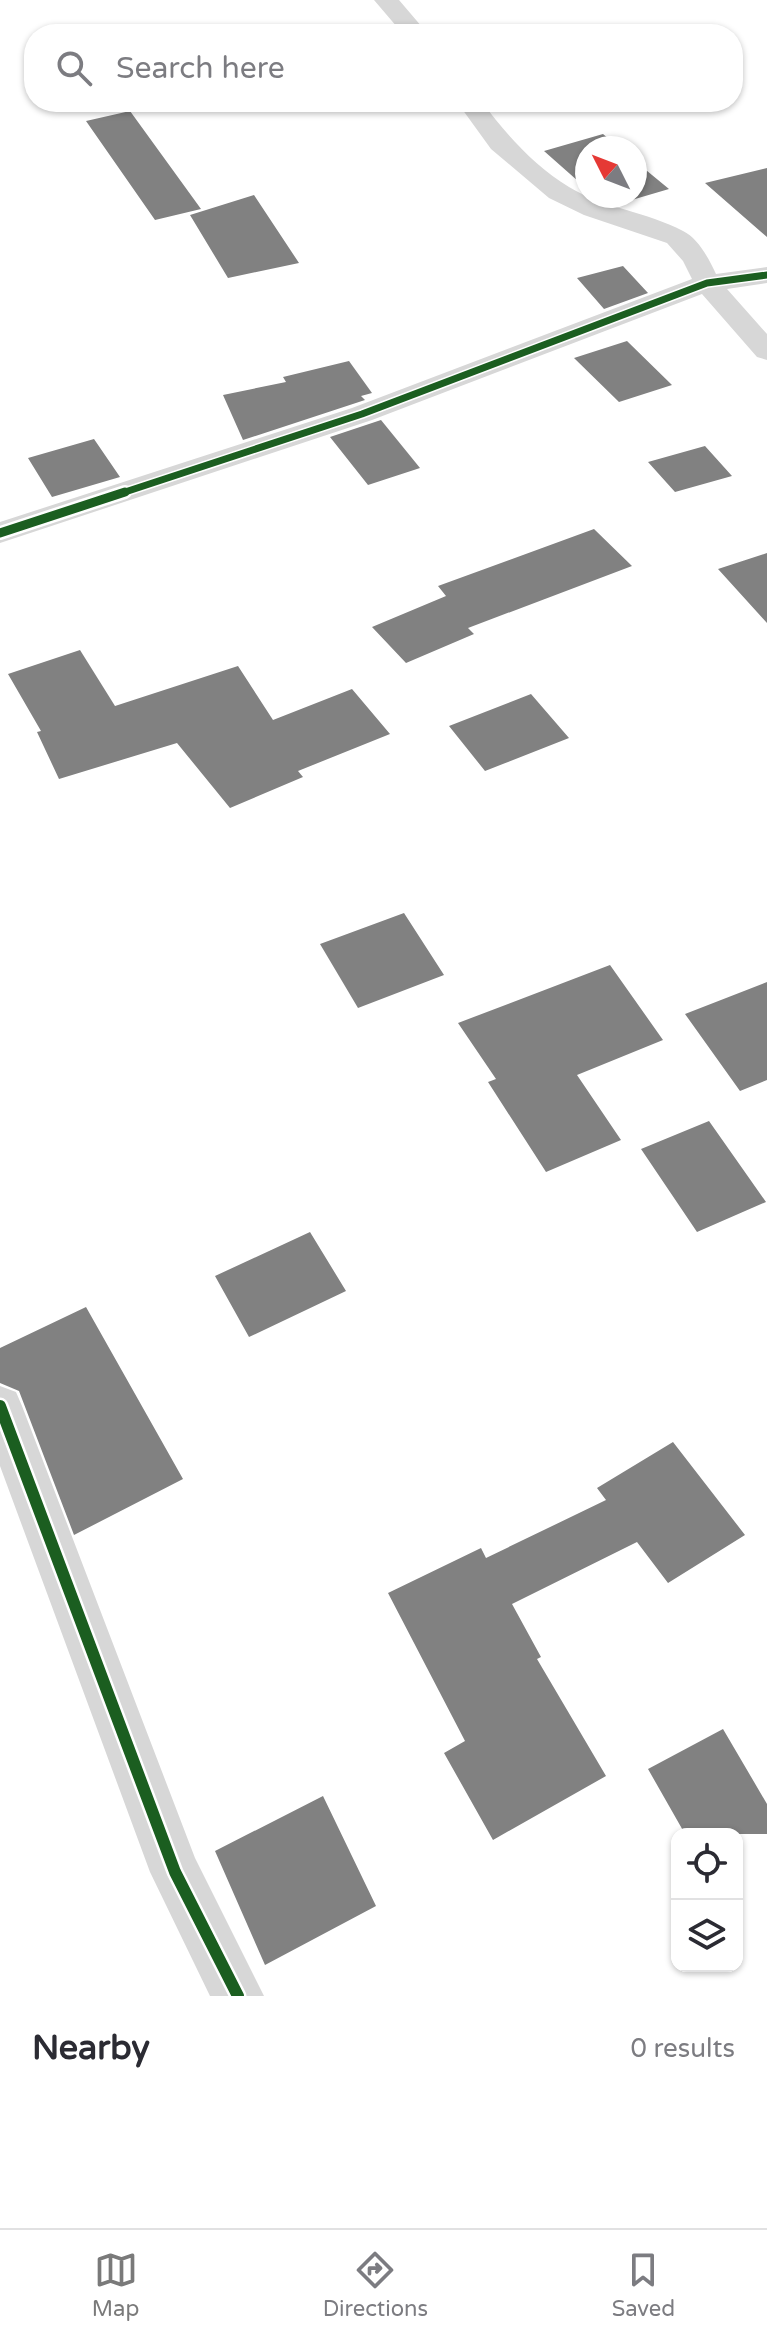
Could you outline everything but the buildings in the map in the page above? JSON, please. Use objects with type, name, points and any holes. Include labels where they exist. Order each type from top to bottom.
[{"type":"street","points":[[386,0],[407,24]]},
{"type":"street","points":[[476,112],[500,144],[558,192],[593,209],[676,237],[695,258],[707,283],[767,351]]},
{"type":"street","points":[[0,533],[362,414],[707,283],[767,275]]},
{"type":"street","points":[[0,1406],[175,1872],[238,1996]]},
{"type":"cycle path","points":[[0,533],[362,414],[707,283],[767,275]]},
{"type":"cycle path","points":[[0,1406],[175,1872],[238,1996]]}]
